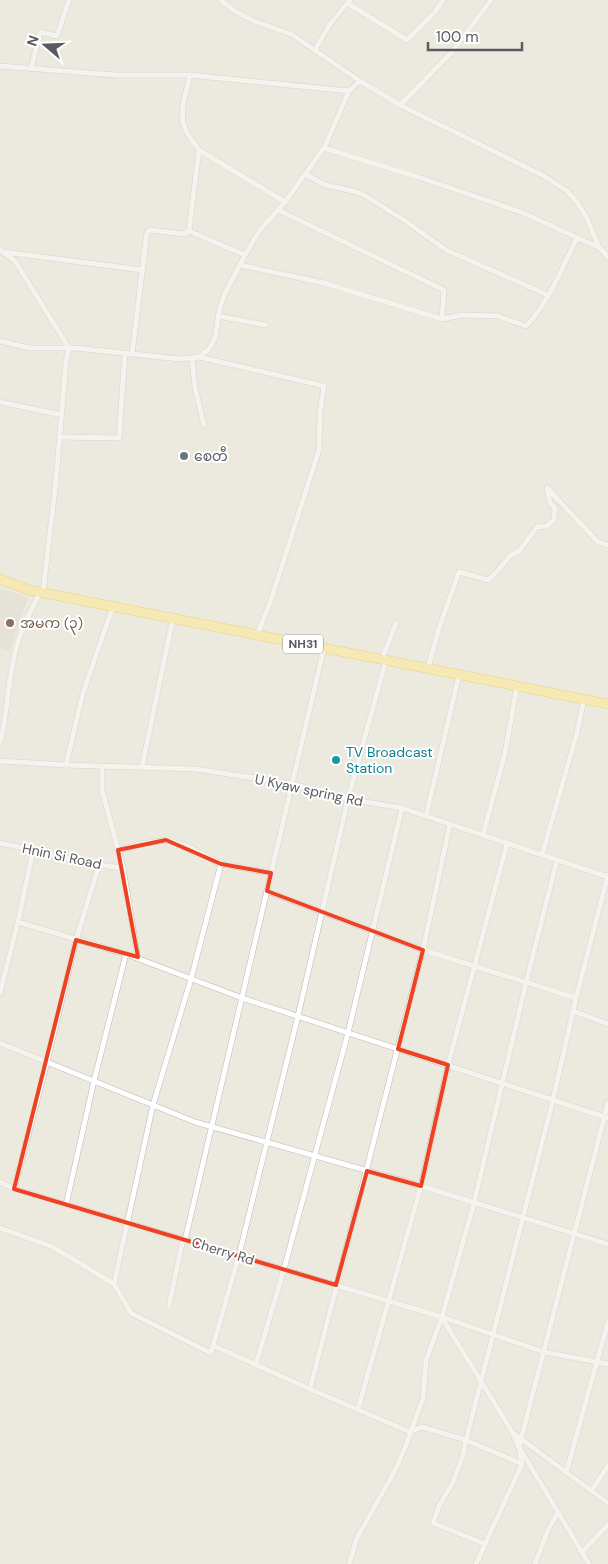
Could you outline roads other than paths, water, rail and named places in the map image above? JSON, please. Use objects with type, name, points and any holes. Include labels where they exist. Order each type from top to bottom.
[{"type":"highway","name":"NH31","points":[[0,579],[29,590],[608,704]]},
{"type":"street","points":[[31,69],[40,32],[57,36],[70,0]]},
{"type":"street","points":[[221,0],[233,10],[254,21],[291,34],[360,81],[400,105],[544,176],[567,192],[581,207],[600,248],[608,257]]},
{"type":"street","points":[[315,50],[330,24],[348,2],[407,40],[435,12],[443,0]]},
{"type":"street","points":[[400,105],[452,52],[491,0]]},
{"type":"street","points":[[0,66],[116,74],[190,75],[349,91]]},
{"type":"street","points":[[190,75],[183,112],[184,126],[200,150],[285,202]]},
{"type":"street","points":[[199,357],[209,350],[214,338],[224,293],[245,255],[260,230],[285,202],[324,148],[349,91],[360,81]]},
{"type":"street","points":[[324,148],[521,212],[600,248]]},
{"type":"street","points":[[189,231],[200,150]]},
{"type":"street","points":[[305,174],[325,185],[353,190],[364,195],[404,220],[446,250],[548,295]]},
{"type":"street","points":[[278,210],[444,290],[442,319]]},
{"type":"street","points":[[132,354],[147,232],[150,230],[184,234],[189,231]]},
{"type":"street","points":[[189,231],[245,255]]},
{"type":"street","points":[[240,265],[324,282],[442,319],[462,315],[498,316],[526,326],[548,295],[577,238]]},
{"type":"street","points":[[2,251],[142,270]]},
{"type":"street","points":[[0,744],[17,644],[41,592],[56,480],[66,361],[69,348],[15,261],[2,251]]},
{"type":"street","points":[[218,316],[266,325]]},
{"type":"street","points":[[0,341],[28,348],[69,348],[180,359],[199,357],[324,386],[320,413],[319,450],[257,634]]},
{"type":"street","points":[[60,437],[119,438],[125,353]]},
{"type":"street","points":[[192,358],[195,388],[204,425]]},
{"type":"street","points":[[0,402],[62,415]]},
{"type":"street","points":[[428,668],[439,628],[459,572],[488,580],[510,556],[519,551],[537,527],[547,526],[554,520],[555,508],[550,502],[547,488],[598,542],[608,545]]},
{"type":"street","points":[[66,765],[83,693],[113,606]]},
{"type":"street","points":[[142,767],[173,618]]},
{"type":"street","points":[[0,1228],[53,1247],[114,1284],[131,1313],[211,1353],[239,1256],[298,1016],[348,799],[384,660],[396,623]]},
{"type":"street","points":[[169,1306],[324,648]]},
{"type":"street","points":[[426,816],[459,675]]},
{"type":"street","points":[[483,835],[505,753],[517,686]]},
{"type":"street","points":[[542,856],[577,733],[584,699]]},
{"type":"street","name":"U Kyaw spring Rd","points":[[0,761],[196,769],[292,784],[348,799],[402,808],[608,877]]},
{"type":"street","points":[[102,766],[102,790],[123,868],[138,958]]},
{"type":"street","points":[[256,1364],[284,1269],[348,1033],[402,808]]},
{"type":"street","points":[[310,1389],[423,950],[450,824]]},
{"type":"street","points":[[118,850],[166,840],[189,847],[221,864],[271,873]]},
{"type":"street","name":"Hnin Si Road","points":[[0,843],[99,865],[123,868]]},
{"type":"street","points":[[358,1409],[422,1186],[448,1065],[507,844]]},
{"type":"street","points":[[0,993],[34,851]]},
{"type":"street","points":[[349,1564],[357,1538],[394,1472],[423,1398],[426,1360],[444,1318],[557,860]]},
{"type":"street","points":[[114,1284],[153,1105],[221,864]]},
{"type":"street","points":[[14,1189],[76,940],[99,865]]},
{"type":"street","points":[[485,1544],[433,1523],[439,1506],[453,1482],[463,1454],[492,1333],[553,1100],[576,998],[608,877]]},
{"type":"street","points":[[267,891],[423,950],[576,998]]},
{"type":"street","points":[[18,922],[126,954],[242,998],[606,1117]]},
{"type":"street","points":[[66,1205],[94,1081],[126,954]]},
{"type":"street","points":[[573,1011],[608,1024]]},
{"type":"street","points":[[0,1043],[195,1122],[422,1186],[608,1244]]},
{"type":"street","points":[[476,1564],[522,1464],[519,1447],[608,1104]]},
{"type":"street","name":"Cherry Rd","points":[[0,1182],[14,1189],[66,1205],[444,1318],[544,1352],[608,1364]]},
{"type":"street","points":[[444,1318],[589,1564]]},
{"type":"street","points":[[566,1473],[608,1322]]},
{"type":"street","points":[[214,1346],[410,1432],[422,1427],[466,1440],[522,1464]]},
{"type":"street","points":[[513,1433],[608,1503]]},
{"type":"street","points":[[591,1491],[608,1466]]},
{"type":"street","points":[[535,1564],[548,1530],[558,1512]]},
{"type":"street","points":[[582,1552],[608,1525]]},
{"type":"place","name":"စေတီ","points":[[184,456]]},
{"type":"place","name":"အမက (၃)","points":[[10,623]]},
{"type":"place","name":"TV Broadcast Station","points":[[336,760]]}]
